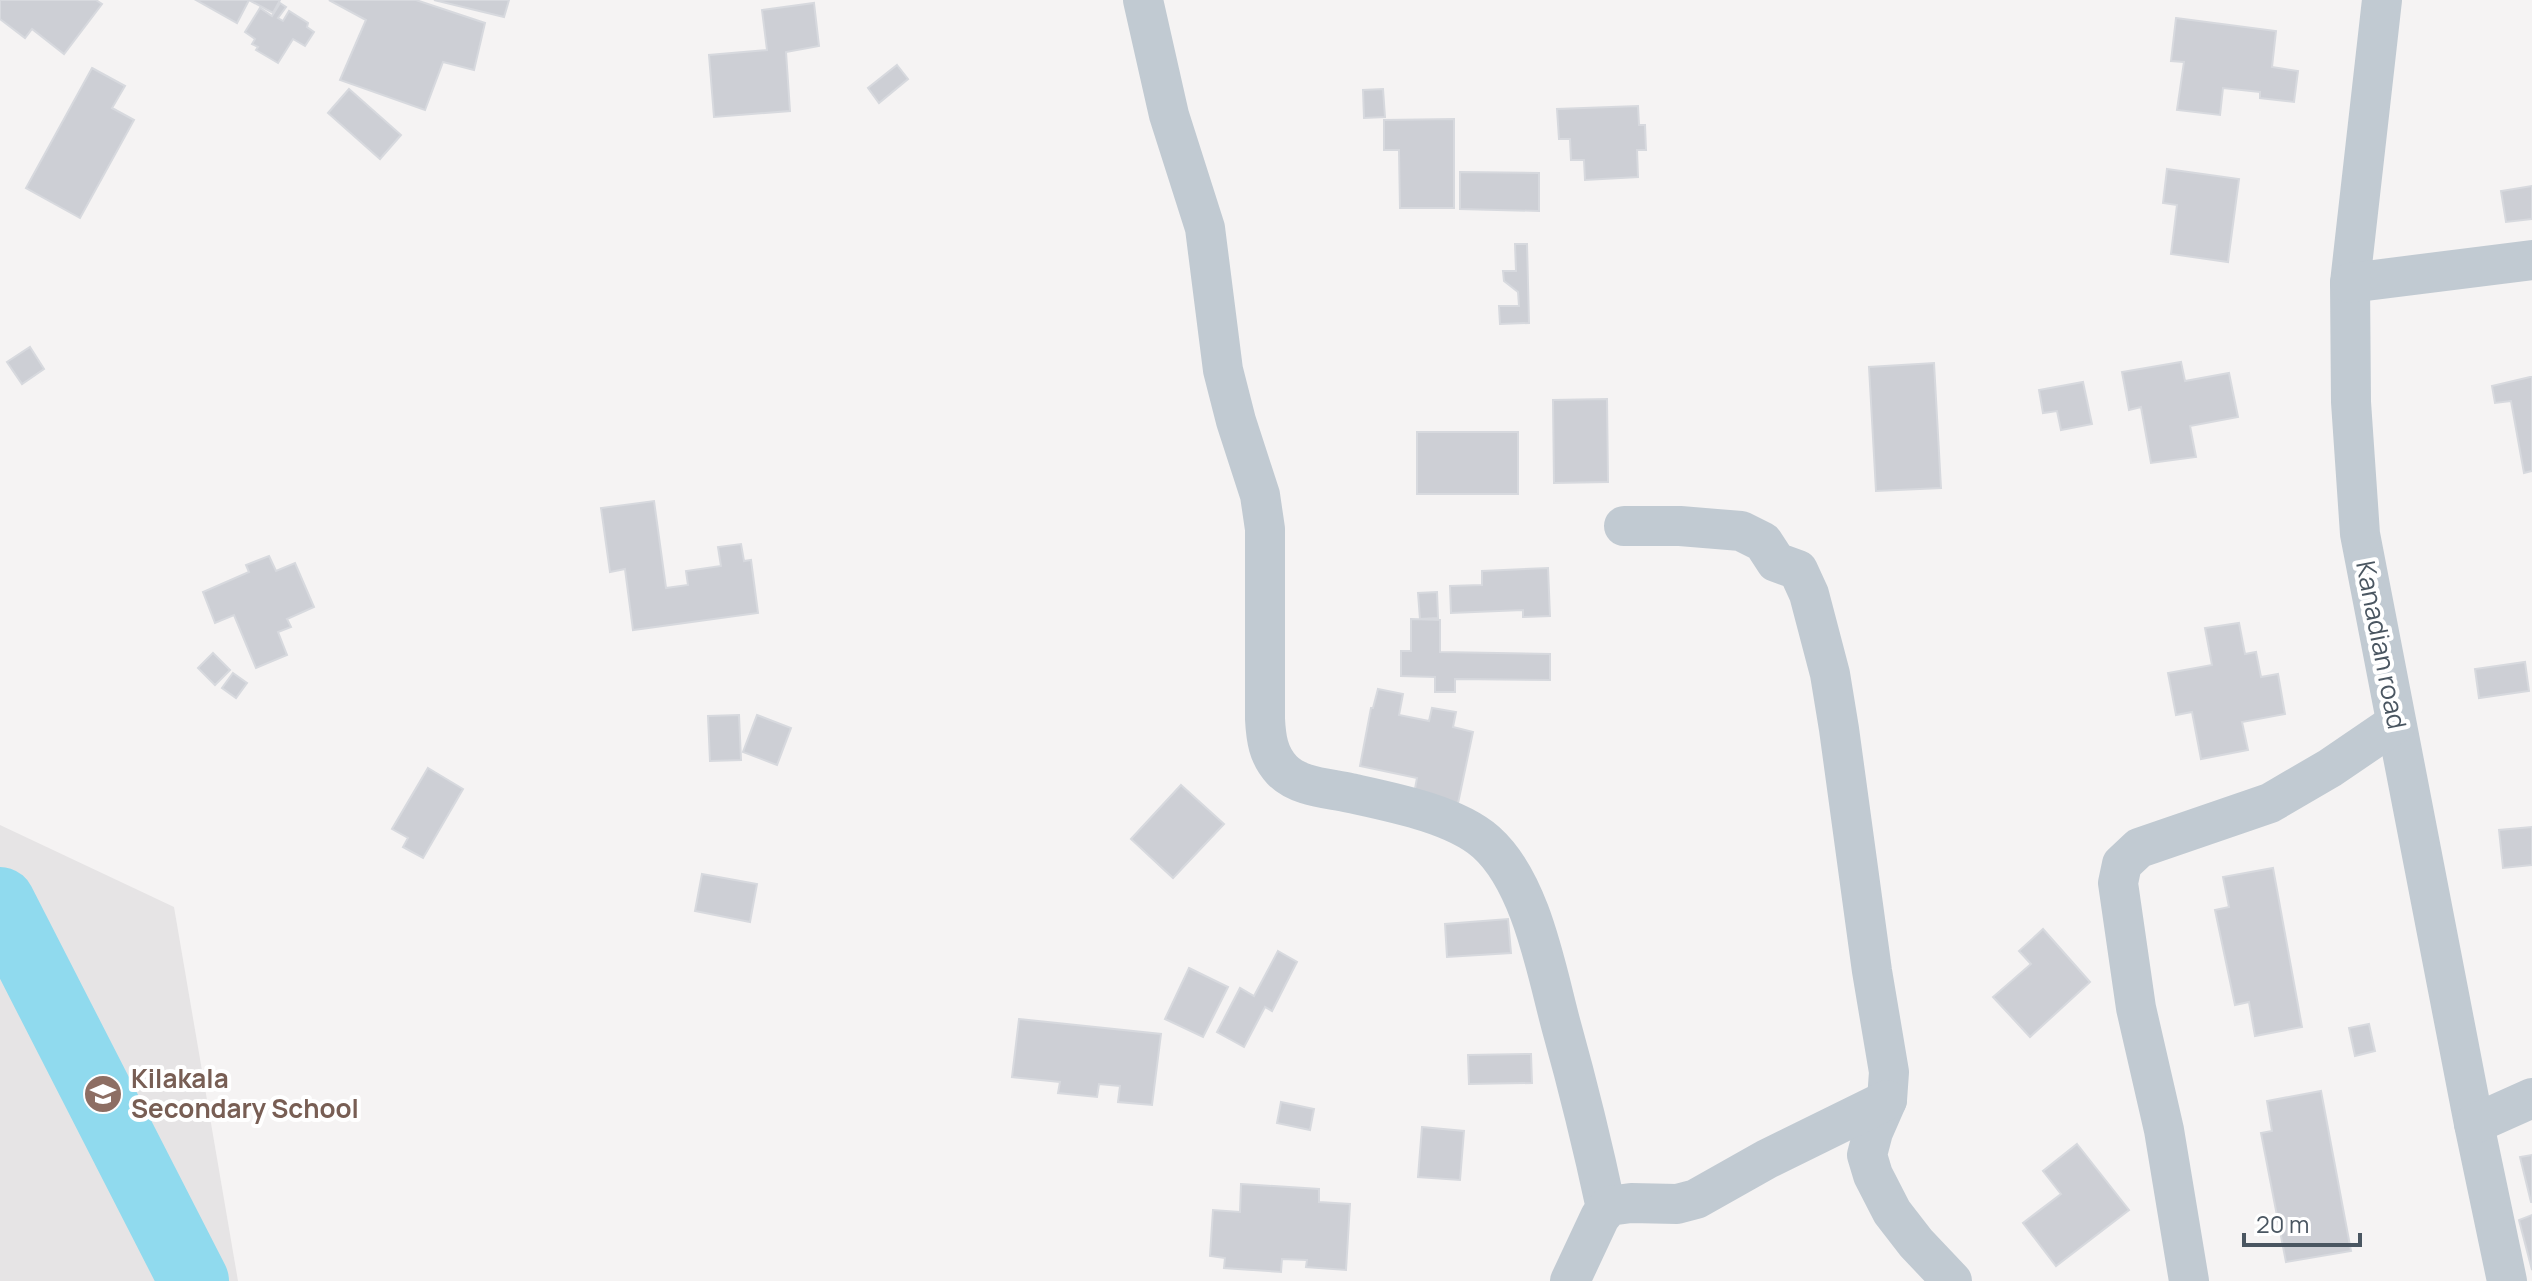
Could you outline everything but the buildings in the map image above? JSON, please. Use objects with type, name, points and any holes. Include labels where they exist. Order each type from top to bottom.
[{"type":"street","points":[[1143,0],[1169,115],[1205,228],[1223,370],[1260,495],[1265,529],[1265,734],[1270,754],[1281,769],[1301,782],[1436,817],[1472,831],[1493,849],[1521,895],[1540,941],[1585,1113],[1606,1208]]},
{"type":"street","name":"Kanadian road","points":[[2382,0],[2350,283],[2351,402],[2360,534],[2507,1281]]},
{"type":"street","points":[[2350,283],[2532,260]]},
{"type":"street","points":[[1624,526],[1741,531],[1763,542],[1776,562],[1798,570],[1809,594],[1830,674],[1889,1072],[1887,1100],[1867,1155],[1873,1175],[1903,1229],[1952,1281]]},
{"type":"street","points":[[2189,1281],[2164,1130],[2136,1008],[2118,883],[2122,864],[2139,848],[2270,803],[2330,768],[2396,723]]},
{"type":"street","points":[[2474,1124],[2532,1098]]},
{"type":"street","points":[[1570,1281],[1606,1208],[1631,1203],[1677,1204],[1696,1199],[1809,1137],[1887,1100]]},
{"type":"shaded area","name":"Kilakala Secondary School","points":[[0,825],[174,907],[238,1281],[0,1281]]},
{"type":"waterway","points":[[0,902],[194,1281]]},
{"type":"place","name":"Kilakala Secondary School","points":[[103,1094]]}]
